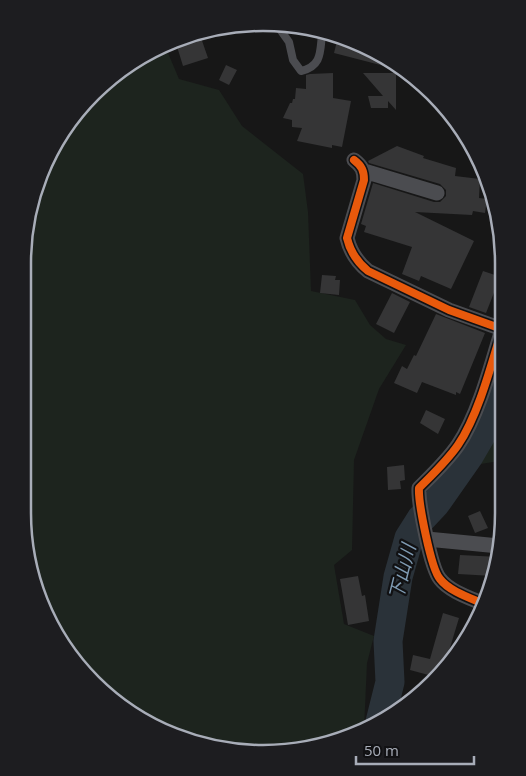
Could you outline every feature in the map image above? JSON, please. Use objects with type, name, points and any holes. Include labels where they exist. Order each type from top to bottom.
[{"type":"street","points":[[437,193],[359,166],[364,180],[347,238],[349,247],[359,264],[368,271],[449,310],[495,325]]},
{"type":"street","points":[[477,601],[446,585],[434,571],[419,488],[444,464],[459,444],[470,424],[495,348]]},
{"type":"street","points":[[426,535],[493,545]]},
{"type":"lane","points":[[281,32],[289,42],[293,60],[301,71],[310,69],[319,60],[321,39]]},
{"type":"shaded area","points":[[167,52],[179,79],[219,90],[242,126],[303,174],[308,212],[311,291],[355,300],[370,325],[386,339],[406,345],[379,389],[354,460],[352,550],[334,565],[344,624],[374,636],[367,663],[364,722],[323,737],[293,743],[263,745],[233,743],[203,737],[174,727],[147,714],[122,697],[99,677],[79,654],[62,629],[49,602],[39,573],[33,543],[31,513],[31,263],[33,233],[39,203],[55,160],[70,134],[89,110],[110,89],[134,70]]},
{"type":"shaded area","points":[[495,425],[495,462],[474,465]]},
{"type":"building","points":[[202,40],[208,58],[183,66],[177,48]]},
{"type":"building","points":[[336,44],[366,55],[386,67],[334,53]]},
{"type":"building","points":[[226,65],[237,70],[229,85],[219,80]]},
{"type":"building","points":[[333,73],[333,98],[351,101],[342,147],[332,145],[332,148],[297,141],[302,128],[292,127],[292,120],[283,118],[290,103],[295,99],[296,88],[306,89],[306,75]]},
{"type":"building","points":[[363,73],[396,73],[396,110],[388,101],[388,108],[371,108],[368,96],[383,96]]},
{"type":"building","points":[[397,146],[424,156],[423,158],[456,168],[455,176],[479,179],[479,198],[486,199],[487,202],[485,213],[473,211],[472,215],[415,212],[474,241],[451,289],[421,276],[419,281],[402,274],[412,247],[364,232],[366,226],[361,224],[373,183],[434,202],[440,202],[446,196],[446,190],[440,184],[369,163],[368,161]]},
{"type":"building","points":[[483,271],[495,275],[495,290],[486,313],[469,307]]},
{"type":"building","points":[[322,275],[336,276],[335,280],[340,280],[339,295],[320,293]]},
{"type":"building","points":[[392,293],[410,302],[394,333],[376,324]]},
{"type":"building","points":[[436,314],[485,333],[460,394],[456,392],[456,395],[422,382],[417,393],[394,383],[402,366],[407,369],[414,355],[416,356]]},
{"type":"building","points":[[426,410],[445,419],[438,434],[420,423]]},
{"type":"building","points":[[404,465],[405,480],[400,481],[401,489],[388,490],[387,467]]},
{"type":"building","points":[[480,511],[488,528],[475,533],[468,516]]},
{"type":"building","points":[[460,555],[490,557],[486,576],[458,574]]},
{"type":"building","points":[[358,576],[362,596],[365,595],[369,621],[348,625],[340,579]]},
{"type":"building","points":[[443,613],[459,618],[449,652],[429,675],[410,670],[413,655],[430,659]]},
{"type":"waterway","name":"下山川","points":[[383,712],[390,682],[388,641],[398,577],[409,538],[421,519],[436,503],[469,456],[483,432],[495,403]]},
{"type":"cycle path","points":[[354,160],[362,169],[364,180],[347,238],[352,252],[360,264],[368,271],[449,310],[495,326]]},
{"type":"cycle path","points":[[477,601],[449,587],[436,573],[426,535],[419,488],[440,467],[466,432],[484,387],[495,352]]}]
